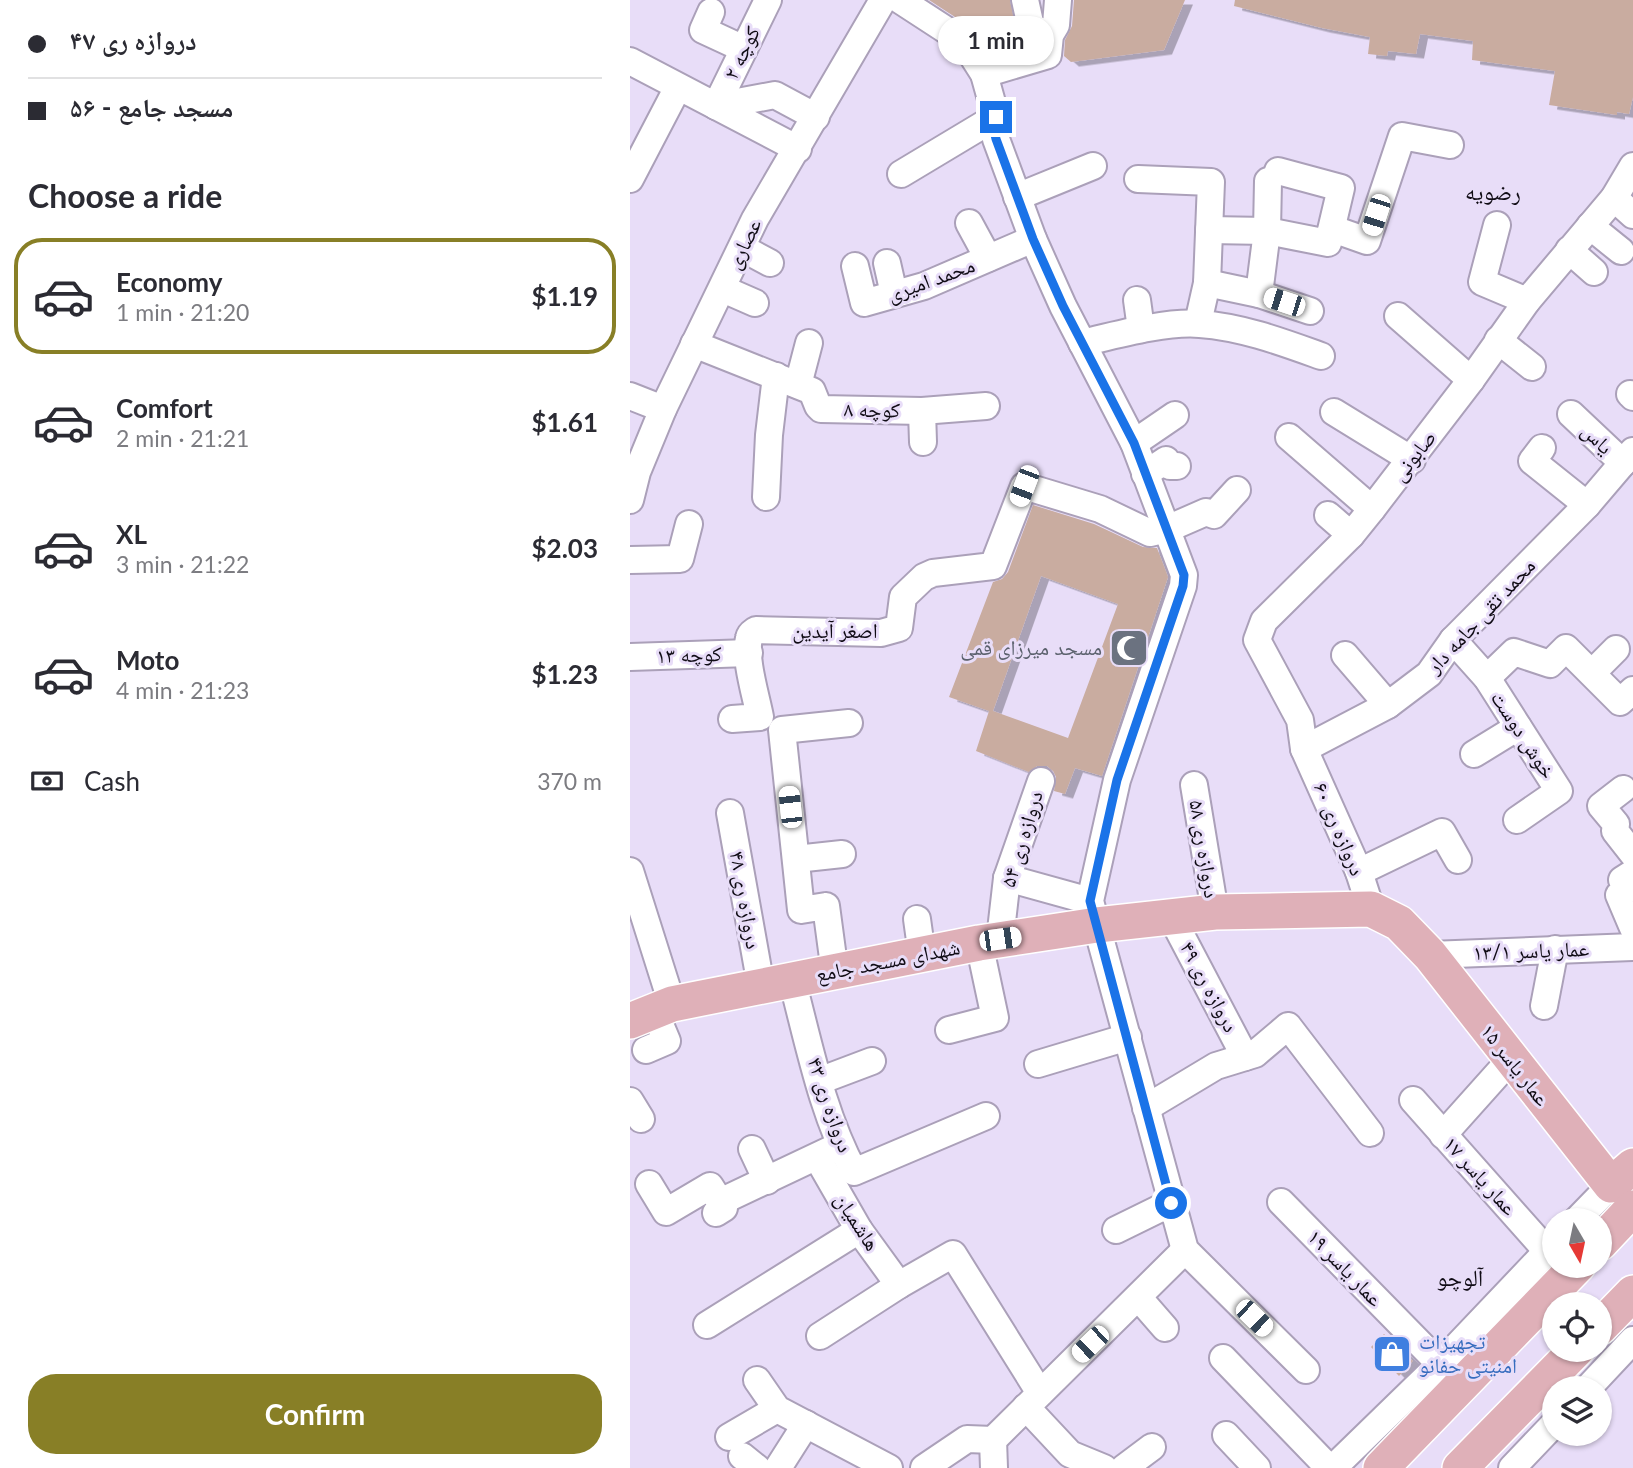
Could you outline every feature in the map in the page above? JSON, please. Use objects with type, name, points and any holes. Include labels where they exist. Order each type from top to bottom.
[{"type":"main road","name":"شهدای مسجد جامع","points":[[651,1021],[776,983],[989,941],[1094,913],[1172,918],[1215,912],[1385,916]]},
{"type":"main road","name":"عمار یاسر ۱۵","points":[[1385,916],[1430,955],[1511,1059],[1625,1186]]},
{"type":"main road","points":[[1612,1215],[1625,1186]]},
{"type":"main road","points":[[1381,1468],[1542,1275]]},
{"type":"main road","points":[[1612,1315],[1633,1293]]},
{"type":"main road","points":[[1460,1468],[1564,1362]]},
{"type":"street","name":"کوچه ۲","points":[[716,106],[768,0]]},
{"type":"street","points":[[1025,0],[1031,27],[1049,45]]},
{"type":"street","points":[[984,74],[1049,45],[1056,25],[1058,0]]},
{"type":"street","points":[[900,1],[963,41],[984,74],[996,117],[996,139],[1033,239],[1063,306],[1134,443],[1184,575],[1183,586],[1117,780],[1094,913],[1185,1250],[1306,1370]]},
{"type":"street","name":"عصاری","points":[[630,500],[633,472],[755,219],[816,117],[900,1]]},
{"type":"street","points":[[711,12],[703,30],[744,50]]},
{"type":"street","points":[[631,64],[798,149]]},
{"type":"street","points":[[630,179],[678,87]]},
{"type":"street","points":[[716,106],[775,95],[816,117]]},
{"type":"street","points":[[901,174],[996,117]]},
{"type":"street","points":[[1333,229],[1367,241],[1402,136],[1450,145]]},
{"type":"street","points":[[1017,197],[1093,166]]},
{"type":"street","name":"صابونی","points":[[1304,750],[1300,720],[1257,640],[1264,621],[1351,535],[1412,460],[1527,301],[1569,250],[1590,226],[1623,206],[1633,166]]},
{"type":"street","points":[[1209,230],[1267,231],[1328,243],[1341,188],[1273,176],[1267,231],[1259,293]]},
{"type":"street","points":[[1138,179],[1211,182],[1207,283],[1198,323]]},
{"type":"street","points":[[969,223],[988,258]]},
{"type":"street","points":[[1497,225],[1482,282],[1527,301]]},
{"type":"street","points":[[1590,226],[1621,251]]},
{"type":"street","name":"محمد امیری","points":[[855,265],[864,303],[924,286],[1033,239]]},
{"type":"street","points":[[742,248],[770,263]]},
{"type":"street","points":[[1569,250],[1594,272]]},
{"type":"street","points":[[887,263],[894,294]]},
{"type":"street","points":[[1207,283],[1259,293],[1310,311]]},
{"type":"street","points":[[723,289],[755,303]]},
{"type":"street","points":[[1137,300],[1141,329]]},
{"type":"street","points":[[1398,316],[1471,380]]},
{"type":"street","points":[[1082,343],[1141,329],[1198,323],[1261,335],[1321,356]]},
{"type":"street","points":[[1498,340],[1532,367]]},
{"type":"street","points":[[766,497],[769,435],[787,381],[809,343]]},
{"type":"street","name":"کوچه ۸","points":[[694,344],[812,391],[821,409],[922,411],[986,406]]},
{"type":"street","points":[[630,396],[663,409]]},
{"type":"street","points":[[922,411],[923,442]]},
{"type":"street","points":[[1334,412],[1412,460]]},
{"type":"street","name":"یاس","points":[[1572,414],[1628,457]]},
{"type":"street","points":[[1134,443],[1175,415]]},
{"type":"street","points":[[1289,437],[1372,509]]},
{"type":"street","points":[[1542,448],[1532,461],[1587,505]]},
{"type":"street","name":"محمد تقی جامه دار","points":[[1304,750],[1388,705],[1429,674],[1453,640],[1587,505],[1628,457]]},
{"type":"street","points":[[1145,474],[1166,460],[1170,466],[1177,466]]},
{"type":"street","name":"اصغر آیدین","points":[[749,653],[749,637],[756,630],[881,633],[899,628],[903,597],[924,577],[933,573],[993,566],[1024,486],[1100,509],[1150,533],[1167,529]]},
{"type":"street","points":[[1167,529],[1206,512],[1214,515],[1237,490]]},
{"type":"street","points":[[1328,515],[1351,535]]},
{"type":"street","points":[[630,560],[680,559],[689,524]]},
{"type":"street","name":"خوش دوست","points":[[1453,640],[1487,678],[1559,791],[1517,820]]},
{"type":"street","points":[[1487,678],[1514,652],[1550,664],[1566,648],[1620,702],[1633,690]]},
{"type":"street","points":[[1592,673],[1616,649]]},
{"type":"street","points":[[732,719],[760,717],[749,653]]},
{"type":"street","name":"کوچه ۱۳","points":[[630,657],[749,653]]},
{"type":"street","points":[[1345,655],[1388,705]]},
{"type":"street","points":[[835,973],[826,906],[801,909],[782,730],[849,723]]},
{"type":"street","points":[[1474,754],[1518,727]]},
{"type":"street","name":"دروازه ری ۶۰","points":[[1304,750],[1359,872],[1385,916]]},
{"type":"street","name":"دروازه ری ۵۴","points":[[949,1031],[995,1018],[989,941],[1007,878],[1041,781]]},
{"type":"street","name":"دروازه ری ۵۸","points":[[1194,785],[1215,912]]},
{"type":"street","points":[[1623,789],[1601,806],[1616,824],[1615,831],[1632,855],[1622,880],[1627,890],[1619,895],[1633,928]]},
{"type":"street","name":"دروازه ری ۴۸","points":[[730,813],[776,983]]},
{"type":"street","points":[[1359,872],[1442,832],[1458,860]]},
{"type":"street","points":[[796,859],[842,854]]},
{"type":"street","points":[[630,871],[651,1021]]},
{"type":"street","points":[[1007,878],[1094,913]]},
{"type":"street","name":"دروازه ری ۴۹","points":[[1172,918],[1245,1057]]},
{"type":"street","points":[[917,919],[922,955]]},
{"type":"street","name":"عمار یاسر ۱۳/۱","points":[[1430,955],[1633,947]]},
{"type":"street","points":[[1544,1006],[1555,949]]},
{"type":"street","name":"دروازه ری ۴۳","points":[[776,983],[819,1081],[828,1152],[854,1172],[986,1116]]},
{"type":"street","points":[[1146,1108],[1216,1066],[1255,1054],[1287,1026],[1370,1133]]},
{"type":"street","points":[[1038,1064],[1128,1037]]},
{"type":"street","points":[[1443,1135],[1511,1059]]},
{"type":"street","points":[[819,1081],[872,1061]]},
{"type":"street","name":"عمار یاسر ۱۷","points":[[1413,1100],[1443,1135],[1542,1235]]},
{"type":"street","points":[[752,1149],[766,1181]]},
{"type":"street","points":[[649,1184],[666,1212],[710,1186],[716,1209],[766,1181],[828,1152]]},
{"type":"street","name":"هاشمیان","points":[[828,1152],[859,1230],[899,1285]]},
{"type":"street","points":[[1594,1208],[1625,1186]]},
{"type":"street","name":"عمار یاسر ۱۹","points":[[1281,1202],[1440,1364]]},
{"type":"street","points":[[1116,1230],[1171,1203]]},
{"type":"street","points":[[707,1325],[859,1230]]},
{"type":"street","points":[[924,1468],[967,1439],[992,1440],[1185,1250]]},
{"type":"street","points":[[820,1336],[953,1254],[1033,1400],[1070,1454],[1104,1468]]},
{"type":"street","points":[[1223,1358],[1331,1468],[1542,1270]]},
{"type":"street","points":[[1138,1297],[1164,1328]]},
{"type":"street","points":[[1599,1376],[1633,1340]]},
{"type":"street","points":[[757,1380],[777,1409],[889,1468]]},
{"type":"street","points":[[743,1454],[777,1409]]},
{"type":"street","points":[[778,1468],[806,1424]]},
{"type":"street","points":[[1226,1435],[1257,1468]]},
{"type":"street","points":[[1512,1468],[1542,1436]]},
{"type":"street","points":[[992,1440],[994,1468]]},
{"type":"street","points":[[1125,1468],[1152,1447]]},
{"type":"building","points":[[929,0],[1010,0],[1016,31],[1019,38],[1028,44],[991,56],[972,28]]},
{"type":"building","points":[[1074,0],[1185,0],[1164,50],[1071,62],[1064,56],[1065,40],[1072,26]]},
{"type":"building","points":[[1235,0],[1633,0],[1633,97],[1629,114],[1617,112],[1617,115],[1549,105],[1555,71],[1472,60],[1473,41],[1420,34],[1416,54],[1388,51],[1387,56],[1368,54],[1370,37],[1234,6]]},
{"type":"building","name":"مسجد میرزای قمی","points":[[1033,505],[1094,524],[1143,547],[1157,548],[1168,577],[1102,776],[1075,768],[1065,794],[1054,791],[1056,777],[1047,766],[1037,766],[1029,772],[976,751],[989,711],[949,697],[993,582],[1002,579],[1008,572]],"holes":[[[1041,576],[1118,604],[1068,738],[993,711]]]},
{"type":"building","name":"تجهیزات امنیتی حفانو","points":[[1384,1334],[1413,1361],[1399,1376],[1371,1347]]},
{"type":"place","name":"مسجد میرزای قمی","points":[[1129,648]]},
{"type":"place","name":"تجهیزات امنیتی حفانو","points":[[1392,1354]]},
{"type":"district","name":"رضویه","points":[[1493,192]]},
{"type":"district","name":"آلوچو","points":[[1460,1278]]},
{"type":"route","points":[[996,117],[996,139],[1033,239],[1063,306],[1134,443],[1184,575],[1183,586],[1117,780],[1090,901],[1171,1203]]}]
